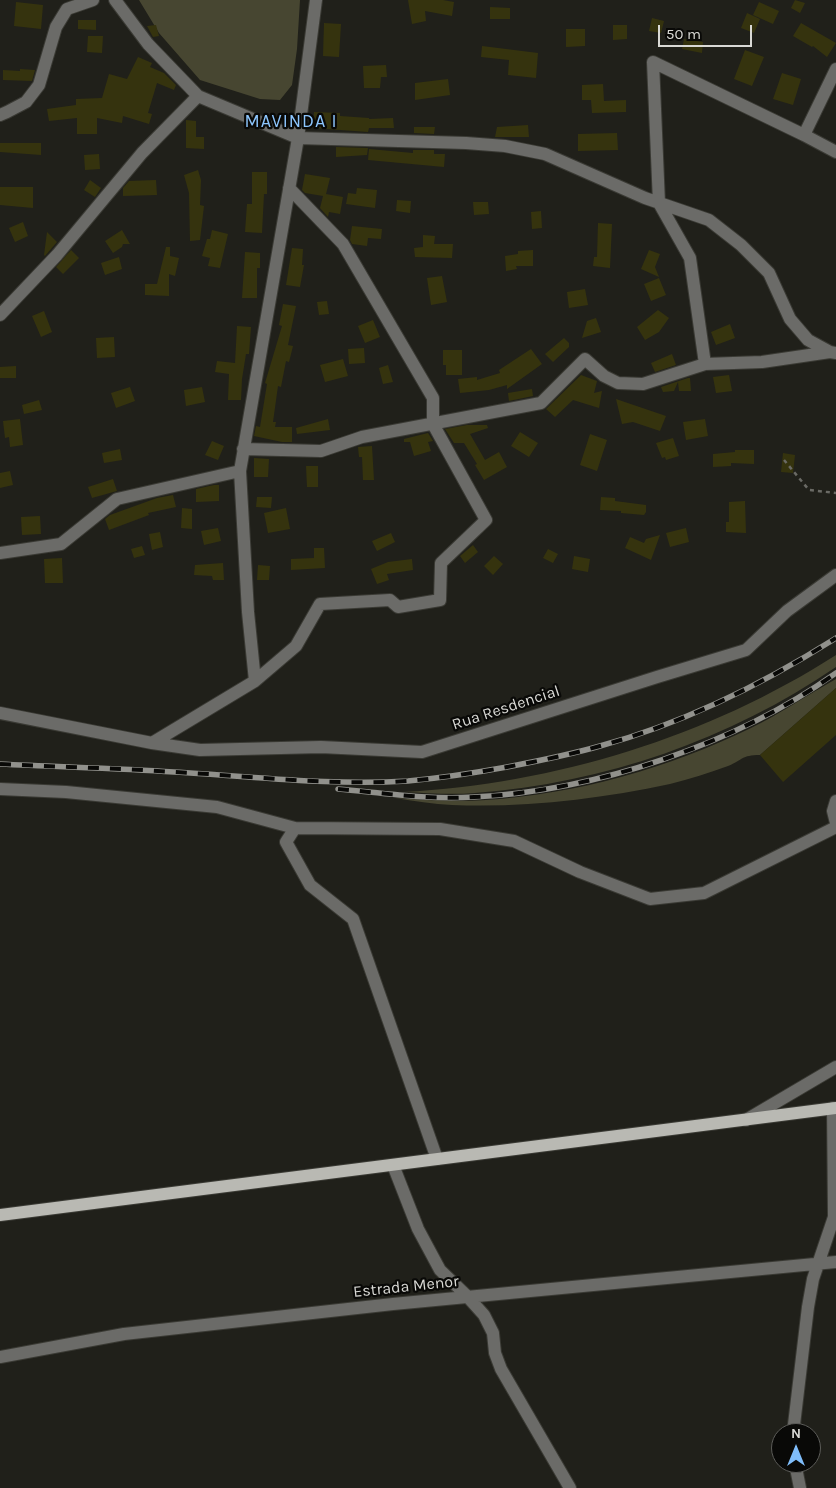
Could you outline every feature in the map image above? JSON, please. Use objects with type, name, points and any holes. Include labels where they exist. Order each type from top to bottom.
[{"type":"main road","points":[[0,1215],[834,1108]]},
{"type":"street","points":[[0,114],[26,102],[39,85],[56,27],[67,10],[93,0]]},
{"type":"street","points":[[115,0],[148,44],[198,96],[298,138],[505,146],[545,154],[645,198],[709,220],[741,245],[769,273],[790,318],[808,340],[833,352]]},
{"type":"street","points":[[255,681],[248,612],[240,471],[298,138],[316,0]]},
{"type":"street","points":[[705,364],[690,258],[659,203],[653,62],[836,152]]},
{"type":"street","points":[[804,135],[836,69]]},
{"type":"street","points":[[0,315],[57,255],[142,153],[198,96]]},
{"type":"street","points":[[152,743],[255,681],[296,646],[320,604],[390,600],[398,607],[440,600],[441,563],[486,520],[432,424],[433,398],[343,244],[289,188]]},
{"type":"street","points":[[243,449],[322,451],[362,437],[541,403],[585,359],[604,376],[618,384],[643,384],[705,364],[762,362],[833,352]]},
{"type":"street","points":[[0,553],[61,544],[117,499],[240,471]]},
{"type":"street","name":"Rua Resdencial","points":[[0,713],[152,743],[200,750],[321,747],[422,752],[657,676],[746,650],[787,611],[836,575]]},
{"type":"street","points":[[0,789],[66,792],[217,807],[295,828],[440,829],[514,840],[580,872],[650,899],[704,893],[836,827]]},
{"type":"street","points":[[836,801],[833,811],[836,823]]},
{"type":"street","points":[[295,828],[286,842],[310,885],[354,919],[437,1159]]},
{"type":"street","points":[[746,1120],[836,1067]]},
{"type":"street","points":[[794,1423],[808,1307],[818,1264],[834,1217],[834,1108]]},
{"type":"street","points":[[393,1165],[418,1229],[440,1270],[468,1297],[484,1316],[492,1333],[495,1353],[501,1369],[570,1488]]},
{"type":"street","name":"Estrada Menor","points":[[0,1357],[124,1334],[468,1297],[836,1262]]},
{"type":"street","points":[[797,1473],[800,1488]]},
{"type":"path","points":[[784,460],[809,490],[836,494]]},
{"type":"shaded area","points":[[139,0],[300,0],[297,49],[292,85],[280,100],[260,99],[200,80],[159,33]]},
{"type":"shaded area","points":[[836,655],[836,667],[795,693],[753,716],[664,754],[618,768],[523,788],[466,794],[403,792],[517,779],[573,767],[628,751],[683,732],[736,710],[787,684]]},
{"type":"shaded area","points":[[836,679],[836,688],[760,755],[745,757],[728,766],[677,782],[616,794],[534,804],[452,805],[395,798],[463,801],[520,797],[554,792],[622,777],[688,755],[762,723]]},
{"type":"building","points":[[408,0],[443,0],[454,2],[452,16],[425,11],[426,21],[412,24]]},
{"type":"building","points":[[795,0],[805,3],[800,13],[791,8]]},
{"type":"building","points":[[16,2],[43,5],[41,29],[14,26]]},
{"type":"building","points":[[759,2],[779,11],[773,24],[753,15]]},
{"type":"building","points":[[490,7],[510,8],[510,19],[490,19]]},
{"type":"building","points":[[747,13],[760,19],[754,33],[741,28]]},
{"type":"building","points":[[652,18],[664,21],[661,33],[649,31]]},
{"type":"building","points":[[78,20],[96,20],[96,30],[78,29]]},
{"type":"building","points":[[324,23],[341,24],[339,57],[323,56]]},
{"type":"building","points":[[801,23],[836,43],[827,57],[813,46],[793,36]]},
{"type":"building","points":[[156,25],[159,36],[153,37],[147,26]]},
{"type":"building","points":[[613,25],[627,25],[627,39],[613,40]]},
{"type":"building","points":[[566,29],[585,29],[585,46],[566,47]]},
{"type":"building","points":[[88,36],[103,36],[102,53],[87,52]]},
{"type":"building","points":[[684,39],[703,42],[702,53],[682,49]]},
{"type":"building","points":[[482,46],[538,53],[536,78],[508,75],[509,60],[481,57]]},
{"type":"building","points":[[745,50],[764,57],[752,86],[734,79]]},
{"type":"building","points":[[138,57],[152,63],[150,67],[164,73],[176,85],[174,90],[157,83],[148,113],[152,114],[149,124],[123,116],[122,123],[97,118],[97,134],[77,134],[77,118],[49,121],[47,109],[76,105],[76,99],[102,98],[109,74],[127,79]]},
{"type":"building","points":[[386,65],[387,77],[381,77],[380,88],[364,88],[363,66]]},
{"type":"building","points":[[20,69],[35,70],[32,81],[3,80],[3,70],[20,71]]},
{"type":"building","points":[[782,73],[801,79],[793,105],[773,99]]},
{"type":"building","points":[[448,79],[450,95],[415,100],[415,83]]},
{"type":"building","points":[[603,84],[604,101],[626,100],[626,112],[592,113],[591,100],[582,100],[582,85]]},
{"type":"building","points":[[314,112],[340,113],[340,116],[369,119],[393,118],[394,128],[369,128],[368,132],[313,128]]},
{"type":"building","points":[[186,120],[196,121],[196,137],[204,137],[204,149],[186,148]]},
{"type":"building","points":[[528,125],[529,137],[495,137],[497,127]]},
{"type":"building","points":[[414,127],[435,127],[434,134],[414,133]]},
{"type":"building","points":[[617,133],[618,150],[578,151],[578,134]]},
{"type":"building","points":[[0,143],[41,143],[41,155],[0,152]]},
{"type":"building","points":[[336,147],[368,148],[367,155],[336,157]]},
{"type":"building","points":[[369,149],[413,153],[413,150],[434,150],[434,154],[445,154],[444,167],[368,160]]},
{"type":"building","points":[[99,154],[100,169],[85,170],[84,155]]},
{"type":"building","points":[[198,170],[201,180],[200,205],[204,206],[200,240],[190,241],[189,193],[184,175]]},
{"type":"building","points":[[252,172],[267,172],[267,194],[264,194],[262,233],[245,232],[247,204],[252,204]]},
{"type":"building","points":[[305,174],[330,178],[326,194],[343,197],[340,214],[329,212],[328,217],[320,208],[323,196],[305,193],[302,190]]},
{"type":"building","points":[[90,180],[101,188],[95,197],[84,190]]},
{"type":"building","points":[[156,180],[157,195],[123,196],[123,188],[129,181]]},
{"type":"building","points":[[0,187],[33,187],[33,208],[0,205]]},
{"type":"building","points":[[357,188],[377,190],[375,208],[346,204],[348,193],[356,194]]},
{"type":"building","points":[[397,200],[411,201],[410,213],[396,211]]},
{"type":"building","points":[[473,202],[488,202],[489,214],[474,215]]},
{"type":"building","points":[[541,211],[542,228],[532,229],[531,212]]},
{"type":"building","points":[[23,222],[28,236],[15,242],[9,228]]},
{"type":"building","points":[[598,223],[612,224],[610,268],[593,266],[594,257],[597,257]]},
{"type":"building","points":[[352,226],[382,229],[381,239],[368,238],[367,246],[352,244],[350,240]]},
{"type":"building","points":[[122,230],[130,244],[123,244],[122,247],[113,253],[105,241]]},
{"type":"building","points":[[212,230],[228,234],[220,268],[208,266],[210,258],[202,256]]},
{"type":"building","points":[[47,232],[57,242],[45,256],[44,255]]},
{"type":"building","points":[[423,235],[435,236],[434,244],[453,244],[452,258],[415,257],[414,248],[423,247]]},
{"type":"building","points":[[166,247],[170,247],[170,256],[179,258],[175,276],[169,274],[169,296],[145,295],[145,284],[157,284]]},
{"type":"building","points":[[292,248],[303,249],[302,265],[304,265],[300,287],[286,285]]},
{"type":"building","points":[[71,250],[79,258],[63,274],[56,267]]},
{"type":"building","points":[[533,250],[533,266],[516,266],[517,269],[506,271],[505,256],[518,254],[518,251]]},
{"type":"building","points":[[649,250],[660,254],[655,267],[659,277],[641,269]]},
{"type":"building","points":[[245,252],[260,253],[260,268],[257,268],[257,298],[242,298]]},
{"type":"building","points":[[119,257],[122,269],[105,275],[101,263]]},
{"type":"building","points":[[442,276],[447,302],[431,305],[427,278]]},
{"type":"building","points":[[659,278],[666,295],[651,301],[644,284]]},
{"type":"building","points":[[585,289],[588,305],[569,308],[567,292]]},
{"type":"building","points":[[327,301],[329,314],[319,315],[317,302]]},
{"type":"building","points":[[283,304],[296,306],[288,345],[293,346],[289,362],[286,361],[281,387],[278,386],[273,422],[276,422],[275,427],[292,427],[292,442],[282,442],[254,436],[256,426],[260,427],[267,384],[265,383],[282,326],[279,325]]},
{"type":"building","points":[[658,310],[669,318],[659,332],[645,340],[637,327]]},
{"type":"building","points":[[44,311],[52,332],[41,337],[32,316]]},
{"type":"building","points":[[596,318],[601,332],[582,338],[587,321]]},
{"type":"building","points":[[373,320],[380,337],[365,343],[358,326]]},
{"type":"building","points":[[730,324],[735,338],[716,345],[711,332]]},
{"type":"building","points":[[237,326],[251,327],[249,354],[246,354],[241,400],[228,400],[229,374],[215,372],[217,361],[235,363]]},
{"type":"building","points":[[114,337],[115,357],[97,358],[96,338]]},
{"type":"building","points":[[564,338],[569,343],[569,347],[553,362],[545,354]]},
{"type":"building","points":[[364,348],[365,363],[349,364],[348,349]]},
{"type":"building","points":[[531,349],[542,364],[507,389],[507,385],[489,390],[460,393],[458,379],[477,377],[477,380],[500,373],[499,370]]},
{"type":"building","points":[[443,350],[462,350],[462,375],[446,375],[446,365],[443,365]]},
{"type":"building","points":[[672,354],[676,365],[655,372],[651,363]]},
{"type":"building","points":[[343,359],[348,376],[325,382],[320,365]]},
{"type":"building","points":[[388,365],[393,382],[383,384],[379,368]]},
{"type":"building","points":[[16,366],[16,378],[0,378],[0,367]]},
{"type":"building","points":[[581,375],[597,381],[594,393],[602,391],[599,408],[573,400],[555,417],[546,409]]},
{"type":"building","points":[[729,375],[732,391],[716,393],[713,377]]},
{"type":"building","points":[[690,378],[691,391],[679,391],[678,382],[674,391],[663,392],[661,387]]},
{"type":"building","points":[[130,387],[135,401],[116,408],[111,393]]},
{"type":"building","points":[[202,387],[205,402],[186,406],[184,390]]},
{"type":"building","points":[[532,389],[533,396],[509,401],[508,393]]},
{"type":"building","points":[[616,399],[666,416],[660,431],[633,422],[622,424]]},
{"type":"building","points":[[39,400],[42,410],[24,414],[22,405]]},
{"type":"building","points":[[20,419],[23,445],[10,447],[9,437],[5,438],[3,421]]},
{"type":"building","points":[[328,419],[330,430],[297,434],[296,428]]},
{"type":"building","points":[[705,419],[708,436],[686,440],[683,422]]},
{"type":"building","points":[[467,425],[487,425],[488,428],[470,434],[485,460],[499,452],[507,467],[484,480],[464,443],[454,443],[445,429]]},
{"type":"building","points":[[520,432],[538,443],[529,457],[511,446]]},
{"type":"building","points":[[428,433],[433,441],[428,442],[431,451],[414,456],[410,442],[404,442],[404,439]]},
{"type":"building","points":[[590,434],[607,440],[597,471],[580,465]]},
{"type":"building","points":[[673,438],[679,456],[666,460],[665,457],[662,458],[656,443]]},
{"type":"building","points":[[212,441],[224,446],[218,460],[205,455]]},
{"type":"building","points":[[372,446],[374,480],[363,480],[362,457],[359,457],[358,447]]},
{"type":"building","points":[[120,449],[122,460],[104,463],[102,453]]},
{"type":"building","points":[[735,450],[754,450],[754,464],[731,463],[731,466],[713,467],[713,454],[735,452]]},
{"type":"building","points":[[783,453],[795,455],[793,473],[781,472]]},
{"type":"building","points":[[254,458],[269,459],[268,477],[254,477]]},
{"type":"building","points":[[306,466],[318,466],[318,487],[307,487]]},
{"type":"building","points":[[10,471],[13,485],[0,488],[0,473]]},
{"type":"building","points":[[113,479],[117,491],[92,498],[88,487]]},
{"type":"building","points":[[219,485],[219,501],[196,502],[196,489]]},
{"type":"building","points":[[173,495],[176,507],[148,513],[149,515],[109,530],[105,519],[110,515],[157,498]]},
{"type":"building","points":[[257,497],[272,497],[271,508],[256,507]]},
{"type":"building","points":[[601,497],[646,505],[646,512],[644,515],[600,510]]},
{"type":"building","points":[[745,501],[746,533],[726,532],[726,522],[729,522],[729,502]]},
{"type":"building","points":[[182,508],[192,509],[192,529],[181,528]]},
{"type":"building","points":[[286,508],[290,529],[268,533],[264,513]]},
{"type":"building","points":[[40,516],[41,534],[22,535],[21,517]]},
{"type":"building","points":[[218,528],[221,541],[204,545],[201,531]]},
{"type":"building","points":[[686,528],[689,542],[670,547],[666,533]]},
{"type":"building","points":[[160,532],[163,547],[152,550],[149,534]]},
{"type":"building","points":[[391,533],[395,542],[377,551],[372,541]]},
{"type":"building","points":[[660,535],[651,560],[625,548],[630,537],[644,543],[646,539]]},
{"type":"building","points":[[473,545],[478,552],[465,563],[460,556]]},
{"type":"building","points":[[142,546],[145,555],[134,558],[131,549]]},
{"type":"building","points":[[314,548],[324,548],[325,568],[291,570],[291,559],[314,558]]},
{"type":"building","points":[[548,549],[558,554],[553,563],[543,558]]},
{"type":"building","points":[[494,556],[503,564],[493,575],[484,566]]},
{"type":"building","points":[[574,556],[590,559],[588,572],[572,569]]},
{"type":"building","points":[[62,558],[63,583],[45,583],[44,559]]},
{"type":"building","points":[[412,559],[413,570],[387,574],[389,580],[377,584],[371,569],[388,562]]},
{"type":"building","points":[[223,563],[224,580],[213,580],[212,576],[194,575],[195,565]]},
{"type":"building","points":[[258,565],[270,566],[269,580],[257,580]]},
{"type":"building","points":[[836,688],[836,735],[783,782],[760,755]]},
{"type":"railway","points":[[0,764],[130,769],[349,782],[408,781],[470,773],[554,758],[631,737],[662,726],[722,701],[780,671],[836,638]]},
{"type":"railway","points":[[338,789],[406,796],[457,798],[520,793],[616,774],[710,742],[797,698],[836,673]]},
{"type":"district","name":"MAVINDA I","points":[[291,122]]}]
